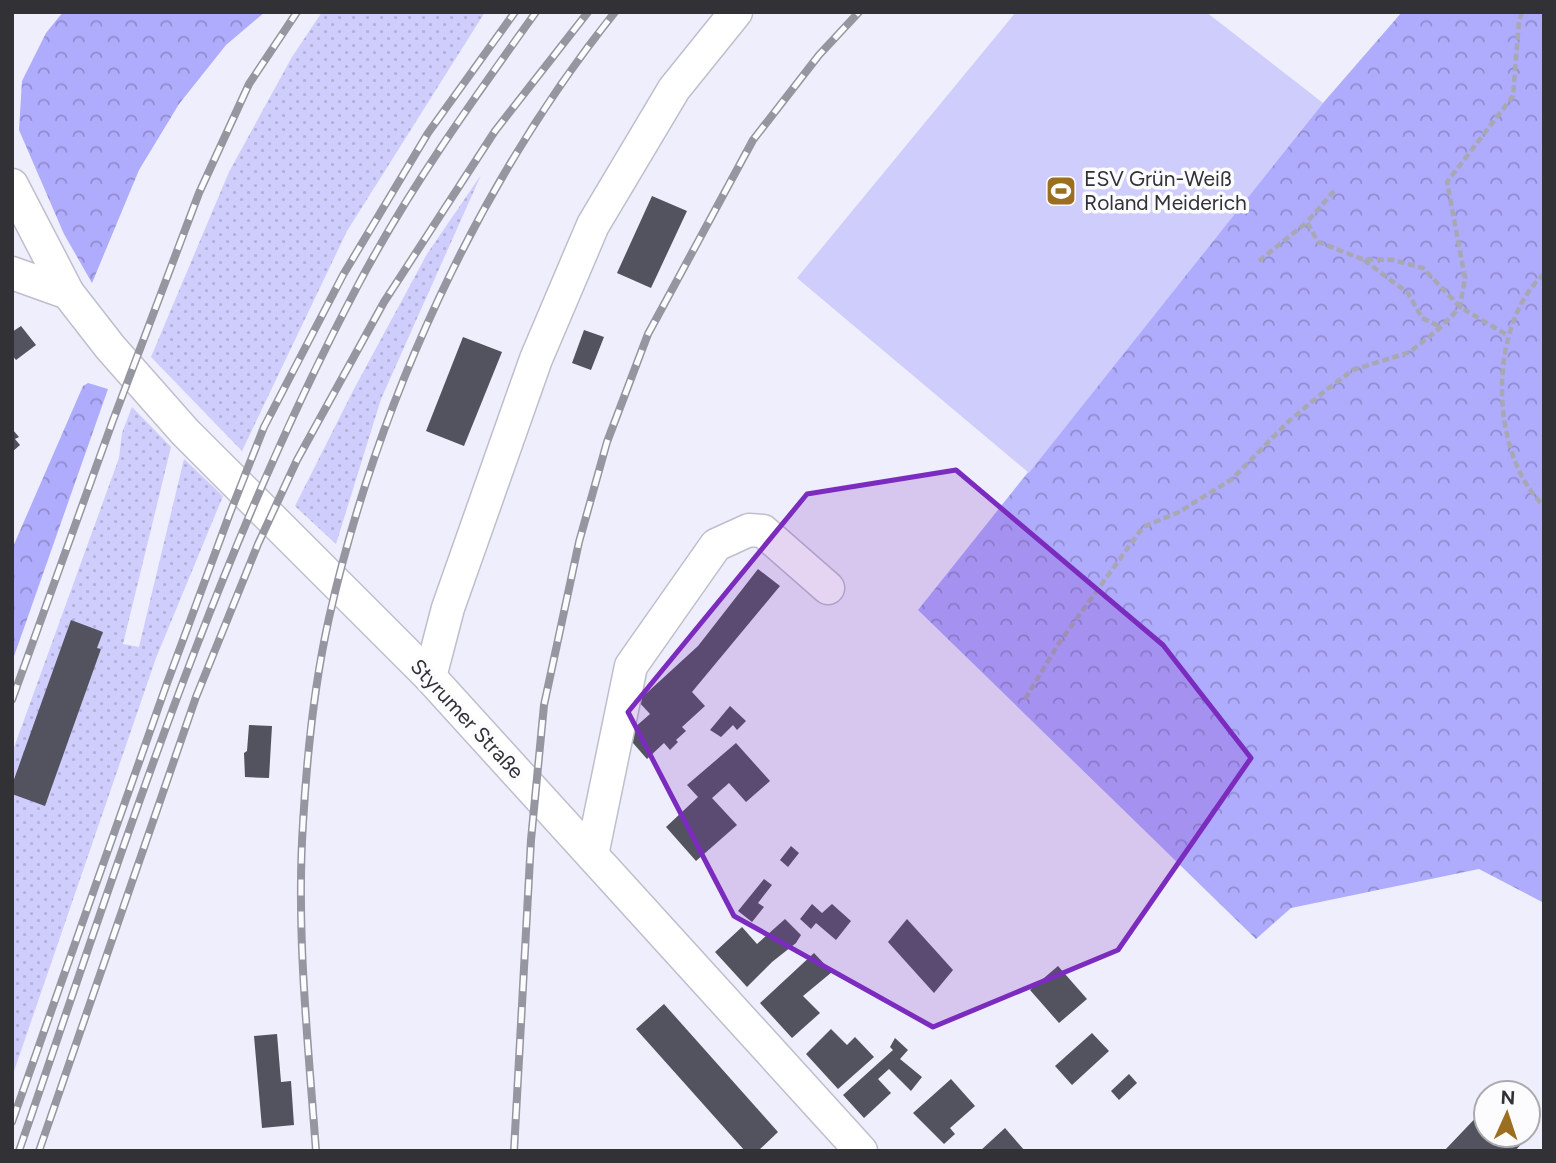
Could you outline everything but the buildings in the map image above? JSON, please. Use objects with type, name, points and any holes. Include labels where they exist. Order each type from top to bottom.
[{"type":"street","points":[[430,677],[447,608],[532,372],[593,225],[674,89],[736,12]]},
{"type":"street","name":"Styrumer Straße","points":[[12,185],[68,293],[110,346],[185,432],[430,677],[592,855],[844,1145]]},
{"type":"street","points":[[12,273],[68,293]]},
{"type":"street","points":[[592,855],[631,666],[716,545],[749,530],[763,531],[828,588]]},
{"type":"path","points":[[1025,699],[1059,643],[1143,527],[1179,512],[1232,479],[1289,421],[1353,370],[1410,352],[1441,327],[1460,307],[1465,278],[1447,182],[1513,96],[1522,12]]},
{"type":"path","points":[[1259,261],[1307,222],[1334,191]]},
{"type":"path","points":[[1307,222],[1318,242],[1362,259],[1408,293],[1422,318],[1441,327]]},
{"type":"path","points":[[1362,259],[1393,260],[1423,268],[1460,307],[1507,335]]},
{"type":"path","points":[[1544,274],[1531,286],[1507,335],[1501,391],[1508,441],[1530,493],[1544,506]]},
{"type":"highlighted area","points":[[956,470],[1163,645],[1251,758],[1118,950],[933,1027],[734,916],[628,712],[807,494]]},
{"type":"shaded area","points":[[322,12],[485,12],[347,231],[242,451],[151,357],[229,172],[292,57]]},
{"type":"shaded area","name":"ESV Grün-Weiß Roland Meiderich","points":[[1016,12],[1206,12],[1323,103],[1029,473],[797,278]]},
{"type":"shaded area","points":[[481,175],[381,399],[336,544],[295,506],[427,254]]},
{"type":"shaded area","points":[[132,407],[171,447],[123,644],[139,647],[184,459],[223,496],[156,658],[12,1077],[12,753],[119,458],[122,433]]},
{"type":"green space","points":[[63,12],[265,12],[226,45],[179,104],[139,170],[92,283],[64,234],[19,130],[22,81],[46,33]]},
{"type":"green space","points":[[1402,12],[1544,12],[1544,903],[1479,869],[1291,908],[1256,939],[918,610],[1323,103]]},
{"type":"green space","points":[[88,383],[108,389],[12,662],[12,549],[83,386]]},
{"type":"railway","points":[[12,700],[199,193],[249,84],[297,12]]},
{"type":"railway","points":[[12,1122],[166,686],[264,427],[343,275],[428,133],[515,12]]},
{"type":"railway","points":[[19,1151],[132,822],[213,604],[305,391],[357,287],[397,216],[536,12]]},
{"type":"railway","points":[[39,1151],[196,697],[258,544],[297,460],[384,302],[495,131],[588,12]]},
{"type":"railway","points":[[316,1151],[302,946],[303,823],[319,669],[349,538],[404,377],[477,222],[519,149],[565,78],[615,12]]},
{"type":"railway","points":[[514,1151],[531,840],[544,705],[579,542],[607,442],[648,334],[753,140],[819,55],[859,12]]},
{"type":"place","name":"ESV Grün-Weiß Roland Meiderich","points":[[1061,191]]}]
